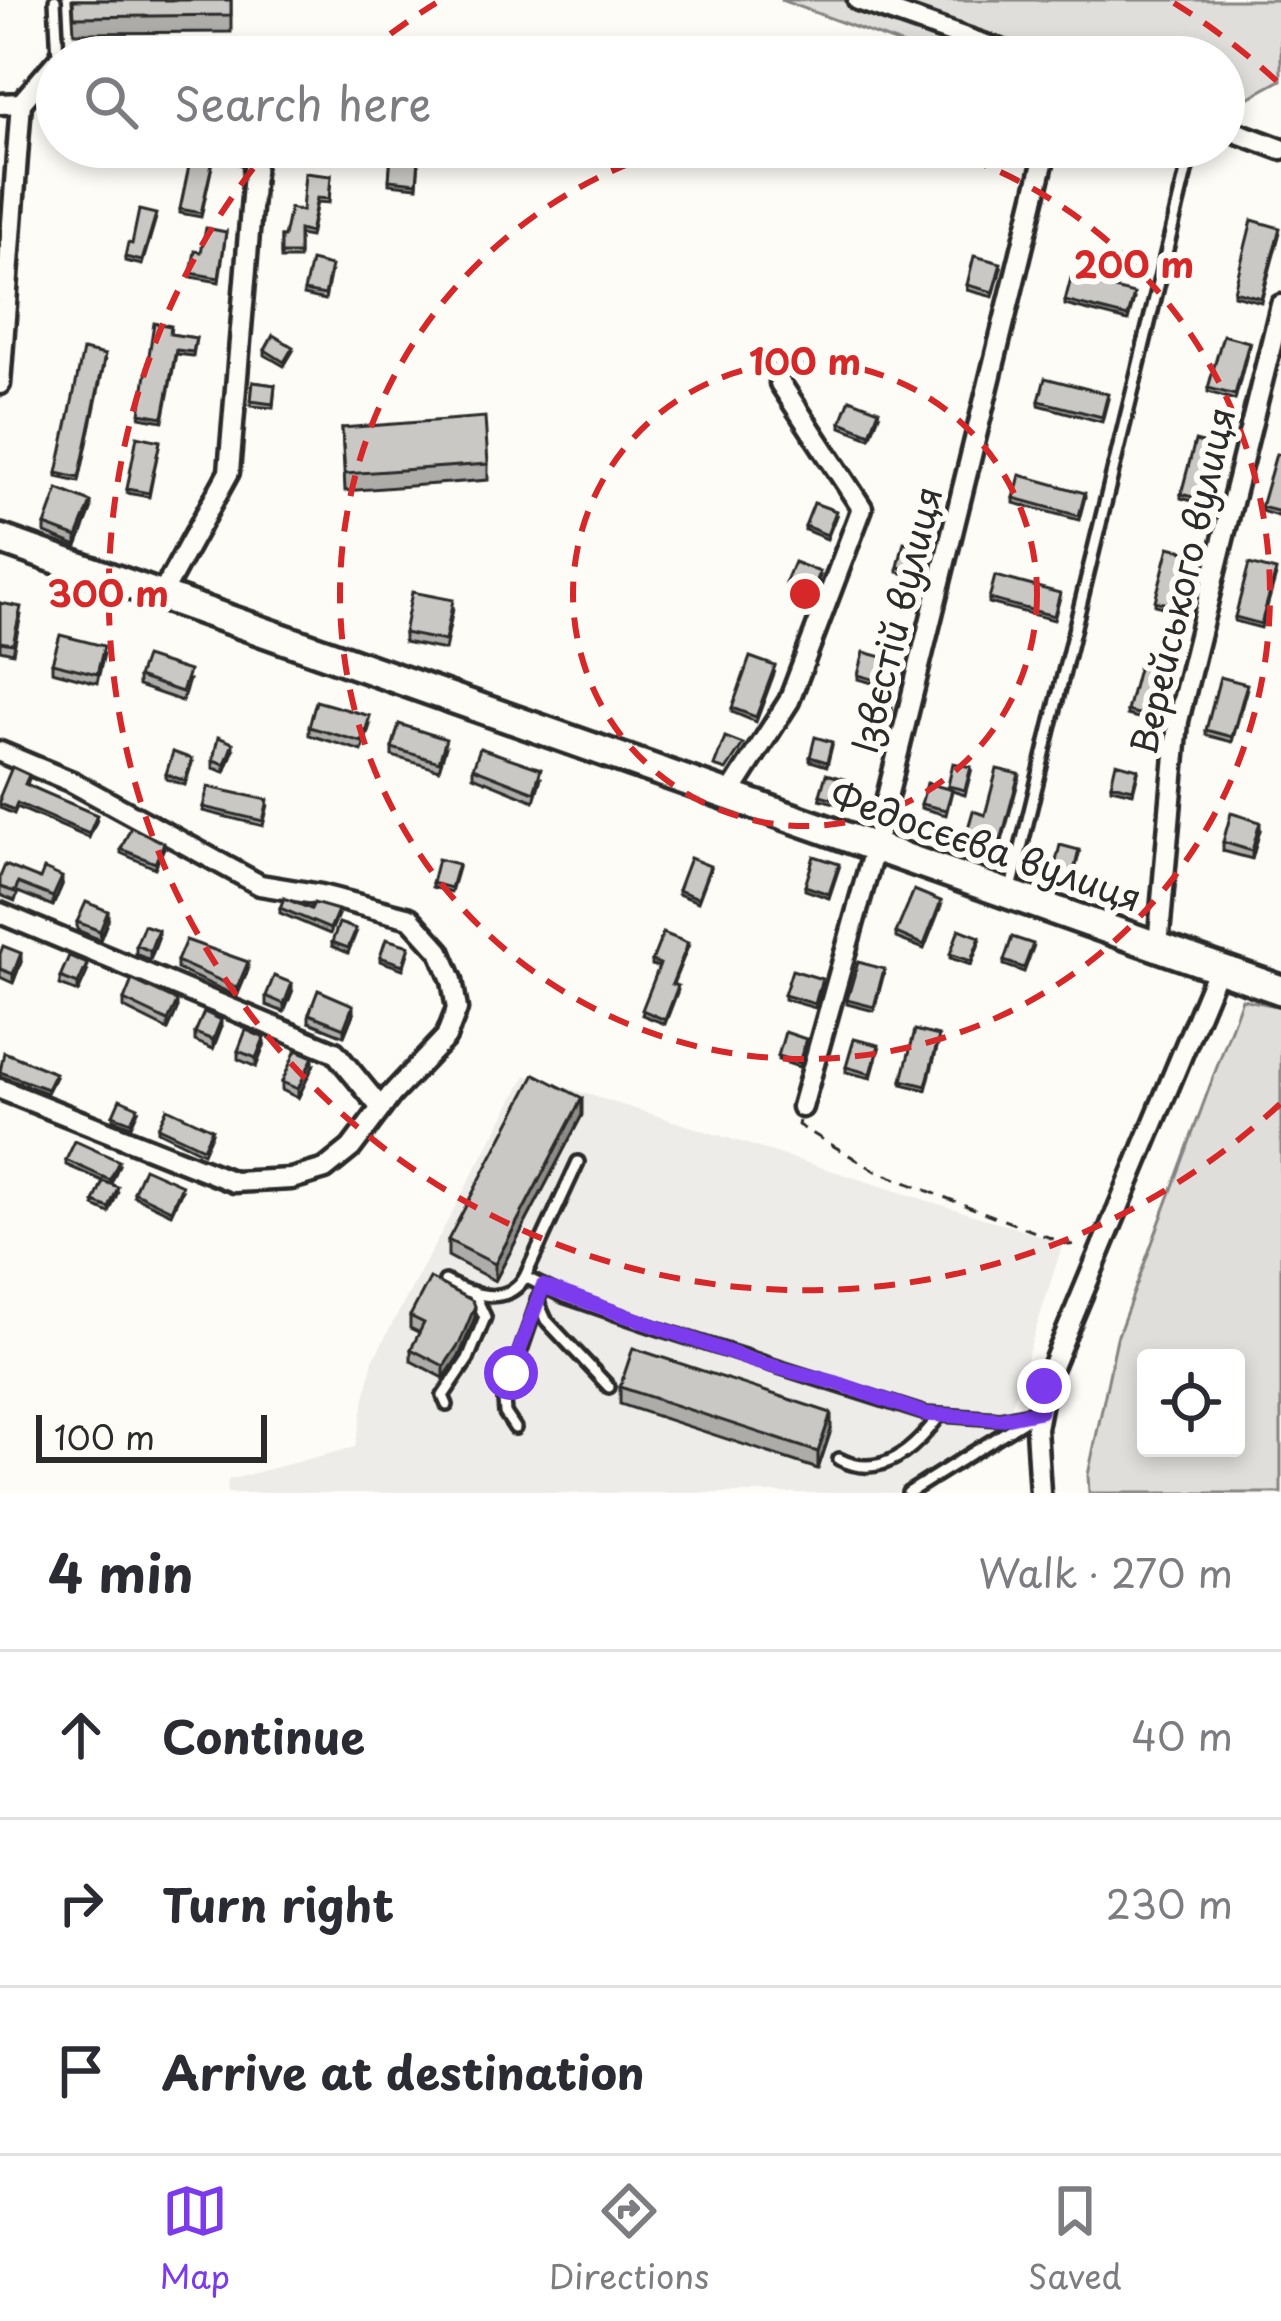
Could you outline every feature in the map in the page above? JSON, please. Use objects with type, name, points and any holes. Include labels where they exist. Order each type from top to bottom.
[{"type":"main road","points":[[0,538],[161,596]]},
{"type":"main road","name":"Федосєєва вулиця","points":[[161,596],[1281,990]]},
{"type":"street","points":[[858,0],[960,36]]},
{"type":"street","points":[[0,384],[21,104],[36,85]]},
{"type":"street","points":[[0,104],[21,104]]},
{"type":"street","points":[[1245,135],[1281,148]]},
{"type":"street","points":[[161,596],[229,472],[254,168]]},
{"type":"street","name":"Ізвєстій вулиця","points":[[802,1107],[874,846],[1042,168]]},
{"type":"street","name":"Верейського вулиця","points":[[1158,946],[1178,721],[1281,305]]},
{"type":"street","name":"Ізвєстій вулиця","points":[[730,795],[789,701],[862,508],[780,383]]},
{"type":"street","points":[[0,752],[72,782],[260,885],[410,918],[440,951],[458,1009],[446,1037],[351,1148],[325,1169],[291,1178],[234,1182],[0,1089]]},
{"type":"street","points":[[0,914],[335,1052],[381,1108]]},
{"type":"street","points":[[1040,1493],[1036,1428],[1044,1386],[1218,968]]},
{"type":"lane","points":[[55,0],[56,36]]},
{"type":"lane","points":[[1010,893],[1187,168]]},
{"type":"lane","points":[[445,1281],[473,1292],[506,1296],[517,1291],[578,1162]]},
{"type":"lane","points":[[525,1277],[756,1362],[837,1383],[926,1414],[1000,1419],[1040,1411]]},
{"type":"lane","points":[[515,1428],[505,1413],[504,1400],[543,1286]]},
{"type":"lane","points":[[447,1405],[443,1396],[468,1359],[485,1317],[473,1292]]},
{"type":"lane","points":[[537,1300],[546,1320],[609,1387]]},
{"type":"lane","points":[[908,1493],[1040,1411]]},
{"type":"lane","points":[[839,1459],[849,1464],[888,1463],[915,1448],[940,1415]]},
{"type":"path","points":[[802,1107],[798,1125],[876,1171],[1069,1245],[1103,1244]]},
{"type":"shaded area","points":[[781,0],[1281,0],[1281,80],[1245,100],[1245,36],[879,36]]},
{"type":"shaded area","points":[[1242,999],[1281,1007],[1281,1493],[1089,1493],[1088,1475],[1117,1338]]},
{"type":"shaded area","points":[[526,1075],[1063,1243],[1004,1430],[928,1493],[227,1493],[228,1480],[355,1447],[373,1360]]},
{"type":"building","points":[[73,0],[231,0],[231,15],[74,17]]},
{"type":"building","points":[[189,168],[211,168],[201,213],[180,209]]},
{"type":"building","points":[[390,168],[418,168],[417,183],[389,180]]},
{"type":"building","points":[[305,173],[331,176],[329,199],[317,198],[310,233],[299,230],[299,254],[281,254],[290,208],[302,211]]},
{"type":"building","points":[[139,210],[156,214],[142,261],[125,257]]},
{"type":"building","points":[[1252,220],[1280,228],[1261,298],[1234,291]]},
{"type":"building","points":[[206,228],[226,232],[219,278],[191,273]]},
{"type":"building","points":[[974,256],[1001,263],[993,292],[967,285]]},
{"type":"building","points":[[311,261],[331,266],[325,295],[304,291]]},
{"type":"building","points":[[1071,278],[1134,294],[1128,317],[1065,301]]},
{"type":"building","points":[[154,323],[171,326],[170,334],[196,338],[193,352],[176,350],[163,417],[140,413]]},
{"type":"building","points":[[273,335],[293,347],[284,362],[265,350]]},
{"type":"building","points":[[1223,335],[1249,342],[1235,395],[1208,388]]},
{"type":"building","points":[[83,350],[105,355],[79,478],[57,473]]},
{"type":"building","points":[[1045,378],[1108,394],[1102,417],[1039,401]]},
{"type":"building","points":[[253,382],[275,385],[273,404],[251,401]]},
{"type":"building","points":[[850,399],[879,410],[870,434],[841,422]]},
{"type":"building","points":[[485,417],[488,464],[345,474],[342,428]]},
{"type":"building","points":[[137,436],[160,441],[149,493],[127,489]]},
{"type":"building","points":[[1195,441],[1222,448],[1208,501],[1181,494]]},
{"type":"building","points":[[1276,454],[1281,455],[1281,512],[1261,507]]},
{"type":"building","points":[[1020,475],[1085,493],[1079,516],[1014,498]]},
{"type":"building","points":[[58,489],[91,502],[77,537],[45,525]]},
{"type":"building","points":[[814,503],[836,511],[827,535],[805,526]]},
{"type":"building","points":[[904,542],[933,549],[927,575],[898,567]]},
{"type":"building","points":[[1169,547],[1196,554],[1182,608],[1155,601]]},
{"type":"building","points":[[794,562],[820,572],[813,592],[786,581]]},
{"type":"building","points":[[1249,564],[1276,571],[1261,624],[1235,617]]},
{"type":"building","points":[[995,576],[1060,593],[1054,616],[989,599]]},
{"type":"building","points":[[412,592],[453,600],[445,641],[404,633]]},
{"type":"building","points":[[0,603],[21,607],[13,644],[0,642]]},
{"type":"building","points":[[60,635],[104,646],[97,674],[52,663]]},
{"type":"building","points":[[864,652],[893,660],[887,683],[858,675]]},
{"type":"building","points":[[145,657],[189,671],[182,692],[138,677]]},
{"type":"building","points":[[750,657],[775,666],[756,717],[732,708]]},
{"type":"building","points":[[1141,657],[1168,664],[1153,718],[1127,711]]},
{"type":"building","points":[[1220,677],[1247,684],[1232,737],[1206,730]]},
{"type":"building","points":[[316,701],[370,716],[362,742],[309,727]]},
{"type":"building","points":[[872,702],[892,707],[886,730],[865,725]]},
{"type":"building","points":[[399,724],[446,739],[439,762],[392,748]]},
{"type":"building","points":[[218,737],[233,743],[225,764],[213,760]]},
{"type":"building","points":[[725,737],[743,744],[726,770],[714,766]]},
{"type":"building","points":[[815,737],[832,742],[827,762],[810,757]]},
{"type":"building","points":[[480,748],[541,769],[534,792],[473,768]]},
{"type":"building","points":[[173,752],[192,759],[185,781],[166,774]]},
{"type":"building","points":[[953,763],[971,767],[965,790],[948,786]]},
{"type":"building","points":[[1116,763],[1138,769],[1133,789],[1111,784]]},
{"type":"building","points":[[12,767],[29,775],[25,784],[97,815],[89,834],[17,803],[14,810],[0,804]]},
{"type":"building","points":[[997,769],[1019,774],[1001,841],[967,832],[973,811],[985,815]]},
{"type":"building","points":[[826,774],[844,779],[838,800],[820,795]]},
{"type":"building","points":[[927,783],[952,790],[946,810],[921,804]]},
{"type":"building","points":[[208,787],[268,800],[263,821],[203,807]]},
{"type":"building","points":[[1231,813],[1260,822],[1252,851],[1223,842]]},
{"type":"building","points":[[131,827],[164,843],[155,863],[121,849]]},
{"type":"building","points":[[1060,845],[1079,850],[1072,879],[1053,874]]},
{"type":"building","points":[[814,856],[839,864],[829,894],[805,886]]},
{"type":"building","points":[[690,858],[710,866],[698,898],[678,890]]},
{"type":"building","points":[[438,859],[458,864],[451,888],[432,883]]},
{"type":"building","points":[[5,865],[40,879],[44,869],[62,877],[53,897],[18,883],[15,892],[0,887]]},
{"type":"building","points":[[914,890],[941,901],[924,945],[896,933]]},
{"type":"building","points":[[284,898],[311,909],[314,903],[338,910],[330,929],[280,908]]},
{"type":"building","points":[[86,902],[108,911],[100,931],[77,922]]},
{"type":"building","points":[[339,923],[356,929],[348,948],[332,942]]},
{"type":"building","points":[[144,925],[158,930],[150,951],[136,945]]},
{"type":"building","points":[[959,929],[980,937],[971,961],[950,954]]},
{"type":"building","points":[[663,933],[688,943],[665,1020],[642,1010],[660,964],[652,961]]},
{"type":"building","points":[[1012,937],[1033,944],[1024,968],[1004,961]]},
{"type":"building","points":[[386,939],[409,946],[403,965],[380,957]]},
{"type":"building","points":[[186,940],[248,962],[237,988],[177,961]]},
{"type":"building","points":[[3,946],[21,953],[13,974],[0,969]]},
{"type":"building","points":[[69,956],[87,964],[78,984],[60,977]]},
{"type":"building","points":[[858,962],[884,969],[874,1007],[847,1000]]},
{"type":"building","points":[[792,970],[822,979],[815,1004],[784,995]]},
{"type":"building","points":[[274,976],[292,983],[284,1004],[266,996]]},
{"type":"building","points":[[132,980],[177,1001],[168,1021],[124,1000]]},
{"type":"building","points":[[318,990],[353,1005],[344,1028],[309,1014]]},
{"type":"building","points":[[204,1012],[221,1020],[213,1040],[195,1033]]},
{"type":"building","points":[[246,1030],[264,1038],[256,1058],[238,1051]]},
{"type":"building","points":[[915,1030],[939,1036],[926,1086],[902,1080]]},
{"type":"building","points":[[785,1032],[806,1039],[799,1063],[778,1056]]},
{"type":"building","points":[[854,1039],[879,1045],[871,1074],[846,1067]]},
{"type":"building","points":[[296,1050],[313,1057],[298,1089],[282,1082]]},
{"type":"building","points":[[4,1052],[55,1073],[47,1089],[0,1072]]},
{"type":"building","points":[[535,1074],[582,1098],[495,1264],[448,1240]]},
{"type":"building","points":[[120,1099],[138,1107],[131,1122],[113,1115]]},
{"type":"building","points":[[167,1108],[212,1129],[203,1148],[158,1127]]},
{"type":"building","points":[[75,1141],[119,1161],[110,1180],[66,1160]]},
{"type":"building","points":[[144,1168],[182,1185],[171,1210],[134,1192]]},
{"type":"building","points":[[103,1181],[118,1187],[109,1208],[94,1202]]},
{"type":"building","points":[[430,1278],[475,1306],[444,1366],[411,1349],[424,1323],[410,1316]]},
{"type":"building","points":[[633,1348],[831,1413],[818,1452],[620,1387]]},
{"type":"route","points":[[511,1373],[543,1286],[756,1362],[837,1383],[926,1414],[1000,1419],[1040,1411],[1044,1386]]}]
